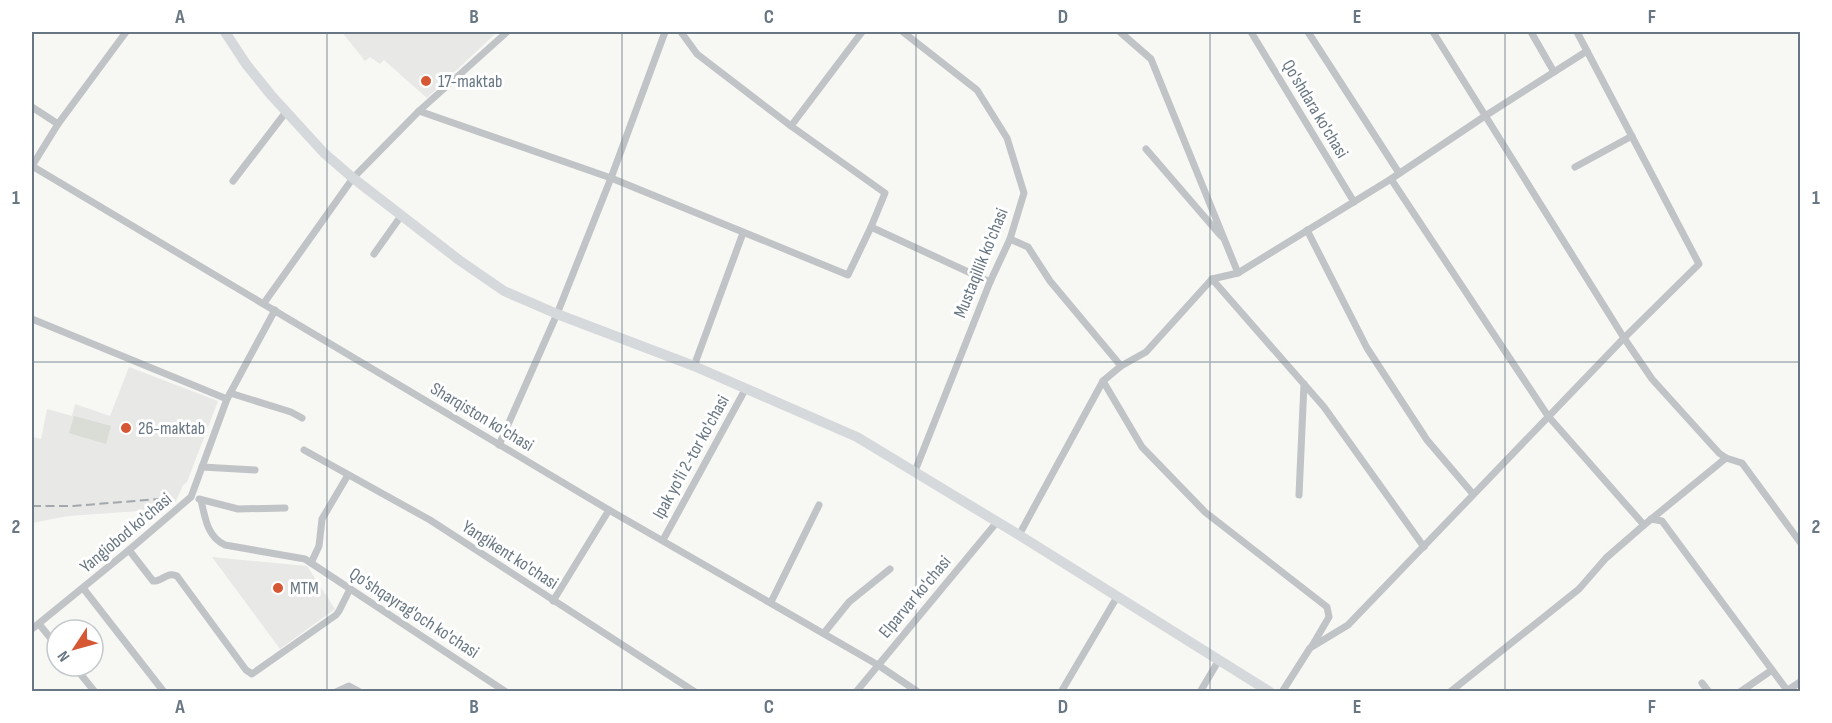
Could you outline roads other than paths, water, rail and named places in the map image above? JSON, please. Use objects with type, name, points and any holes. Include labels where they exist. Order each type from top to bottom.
[{"type":"main road","points":[[225,32],[246,64],[285,112],[324,153],[401,216],[504,291],[557,314],[694,366],[857,437],[1270,692]]},
{"type":"street","points":[[32,166],[58,124],[126,32]]},
{"type":"street","points":[[264,303],[353,178],[419,111],[507,32]]},
{"type":"street","points":[[499,445],[557,314],[665,32]]},
{"type":"street","points":[[419,111],[611,178],[848,275],[885,193],[791,126],[697,54],[681,32]]},
{"type":"street","points":[[791,126],[862,32]]},
{"type":"street","name":"Mustaqillik ko'chasi","points":[[903,32],[977,90],[1007,138],[1024,193],[1010,239],[990,282],[915,471]]},
{"type":"street","points":[[1120,32],[1151,59],[1238,273]]},
{"type":"street","name":"Qo'shdara ko'chasi","points":[[1251,32],[1354,202]]},
{"type":"street","points":[[1308,32],[1399,173]]},
{"type":"street","points":[[1433,32],[1652,379],[1719,453],[1742,463],[1800,542]]},
{"type":"street","points":[[1531,32],[1554,72]]},
{"type":"street","points":[[1310,648],[1348,626],[1548,416],[1699,264],[1577,32]]},
{"type":"street","points":[[1019,535],[1103,381],[1121,366],[1146,352],[1212,279],[1238,273],[1391,179],[1587,51]]},
{"type":"street","points":[[32,106],[58,124]]},
{"type":"street","points":[[233,181],[285,112]]},
{"type":"street","points":[[1575,167],[1632,136]]},
{"type":"street","points":[[1146,149],[1225,240]]},
{"type":"street","name":"Sharqiston ko'chasi","points":[[32,166],[609,510],[879,664],[918,692]]},
{"type":"street","points":[[1391,179],[1548,416],[1644,525]]},
{"type":"street","points":[[374,254],[401,216]]},
{"type":"street","points":[[870,227],[990,282]]},
{"type":"street","points":[[1307,230],[1367,348],[1427,440],[1473,494]]},
{"type":"street","points":[[694,366],[743,233]]},
{"type":"street","points":[[1010,239],[1028,247],[1050,281],[1121,366]]},
{"type":"street","points":[[1212,279],[1324,407],[1424,547]]},
{"type":"street","name":"Yangiobod ko'chasi","points":[[32,629],[191,497],[229,396],[275,310]]},
{"type":"street","points":[[32,319],[229,396],[291,412],[302,418]]},
{"type":"street","points":[[1103,381],[1142,447],[1205,512],[1327,607],[1329,617],[1282,692]]},
{"type":"street","points":[[1299,495],[1304,384]]},
{"type":"street","name":"Ipak yo'li 2-tor ko'chasi","points":[[663,540],[746,388]]},
{"type":"street","name":"Yangikent ko'chasi","points":[[304,450],[430,520],[695,692]]},
{"type":"street","points":[[1450,692],[1580,589],[1606,558],[1726,458]]},
{"type":"street","points":[[202,467],[255,470]]},
{"type":"street","points":[[201,500],[207,525],[219,543],[308,561],[319,546],[322,519],[348,475]]},
{"type":"street","points":[[191,497],[238,509],[285,508]]},
{"type":"street","points":[[771,602],[819,505]]},
{"type":"street","points":[[552,601],[609,510]]},
{"type":"street","points":[[1651,519],[1662,521],[1786,691],[1800,682]]},
{"type":"street","name":"Elparvar ko'chasi","points":[[856,692],[997,522]]},
{"type":"street","points":[[129,550],[153,581],[168,575],[177,576],[246,670],[252,674],[336,615],[350,589]]},
{"type":"street","name":"Qo'shqayrag'och ko'chasi","points":[[308,561],[506,692]]},
{"type":"street","points":[[824,633],[849,602],[890,569]]},
{"type":"street","points":[[83,588],[164,692]]},
{"type":"street","points":[[1061,692],[1117,597]]},
{"type":"street","points":[[39,624],[45,631]]},
{"type":"street","points":[[1200,692],[1219,660]]},
{"type":"street","points":[[1740,692],[1772,670]]},
{"type":"street","points":[[84,678],[95,692]]},
{"type":"street","points":[[1702,683],[1709,692]]},
{"type":"street","points":[[336,692],[349,686],[360,692]]},
{"type":"railway","points":[[32,506],[73,506],[171,498]]},
{"type":"place","name":"17-maktab","points":[[426,81]]},
{"type":"place","name":"26-maktab","points":[[126,428]]},
{"type":"place","name":"MTM","points":[[278,588]]}]
